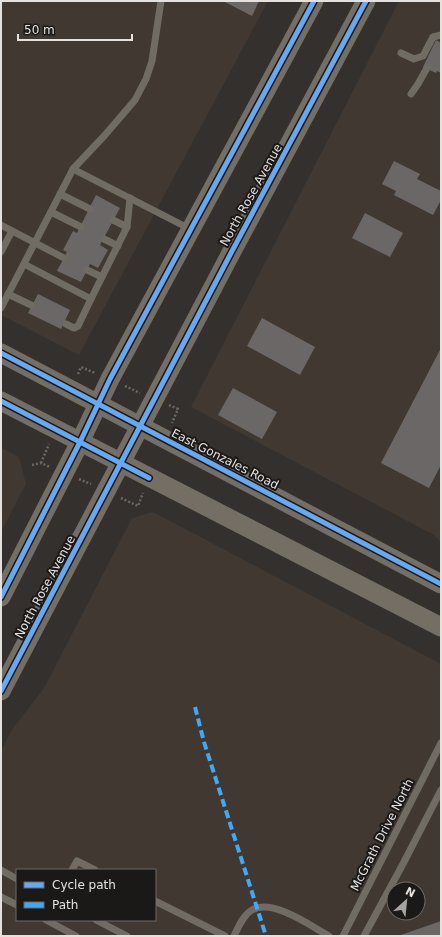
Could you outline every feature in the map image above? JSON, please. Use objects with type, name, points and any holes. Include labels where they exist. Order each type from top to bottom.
[{"type":"main road","points":[[1,597],[80,442],[97,404],[314,1]]},
{"type":"main road","name":"North Rose Avenue","points":[[1,691],[231,253],[366,1]]},
{"type":"main road","name":"East Gonzales Road","points":[[1,353],[441,584]]},
{"type":"main road","points":[[1,401],[441,628]]},
{"type":"lane","points":[[1,308],[73,169],[106,135],[135,100],[146,79],[152,61],[161,1]]},
{"type":"lane","points":[[401,53],[414,59],[423,56],[433,37],[441,39]]},
{"type":"lane","points":[[411,94],[427,68]]},
{"type":"lane","points":[[73,169],[191,230]]},
{"type":"lane","points":[[60,194],[90,209]]},
{"type":"lane","points":[[66,324],[74,328],[78,326],[127,227],[130,198]]},
{"type":"lane","points":[[51,212],[81,226]]},
{"type":"lane","points":[[113,220],[127,227]]},
{"type":"lane","points":[[1,225],[64,258]]},
{"type":"lane","points":[[1,252],[12,231]]},
{"type":"lane","points":[[104,239],[118,246]]},
{"type":"lane","points":[[24,264],[91,299]]},
{"type":"lane","points":[[87,270],[102,277]]},
{"type":"lane","points":[[8,294],[31,305]]},
{"type":"lane","name":"McGrath Drive North","points":[[343,936],[441,743]]},
{"type":"lane","points":[[364,936],[441,790]]},
{"type":"lane","points":[[73,869],[77,861],[93,869]]},
{"type":"lane","points":[[1,870],[16,878]]},
{"type":"lane","points":[[1,897],[16,904]]},
{"type":"lane","points":[[156,901],[225,936]]},
{"type":"lane","points":[[234,936],[243,920],[251,910],[264,906],[278,909],[329,936]]},
{"type":"lane","points":[[48,921],[76,936]]},
{"type":"lane","points":[[98,921],[127,936]]},
{"type":"path","points":[[165,440],[178,409]]},
{"type":"path","points":[[32,465],[41,462]]},
{"type":"path","points":[[138,506],[149,478]]},
{"type":"shaded area","points":[[1,1],[268,1],[79,355],[1,315]]},
{"type":"shaded area","points":[[399,1],[441,1],[441,542],[434,535],[191,407]]},
{"type":"shaded area","points":[[1,448],[19,457],[26,484],[1,532]]},
{"type":"shaded area","points":[[153,512],[441,664],[441,936],[1,936],[1,751],[11,731],[44,688],[132,518]]},
{"type":"building","points":[[223,1],[259,1],[252,16]]},
{"type":"building","points":[[436,40],[441,43],[441,73],[437,71],[436,73],[423,67]]},
{"type":"building","points":[[394,161],[420,174],[417,179],[441,191],[441,200],[433,215],[394,195],[396,191],[382,184]]},
{"type":"building","points":[[96,195],[120,208],[100,245],[108,250],[98,268],[90,264],[81,282],[57,271],[67,252],[63,250],[73,231],[77,233]]},
{"type":"building","points":[[365,213],[403,233],[390,257],[352,238]]},
{"type":"building","points":[[38,294],[70,310],[61,329],[28,313]]},
{"type":"building","points":[[262,318],[315,347],[300,375],[247,346]]},
{"type":"building","points":[[441,348],[441,465],[429,488],[381,463]]},
{"type":"building","points":[[233,388],[277,412],[262,439],[218,415]]},
{"type":"building","points":[[441,921],[441,936],[398,936]]},
{"type":"marked path","points":[[195,707],[204,742],[266,936]]},
{"type":"cycle path","points":[[1,597],[80,442],[110,379],[314,1]]},
{"type":"cycle path","points":[[1,691],[231,253],[366,1]]},
{"type":"cycle path","points":[[1,353],[441,584]]},
{"type":"cycle path","points":[[1,401],[149,478]]}]
